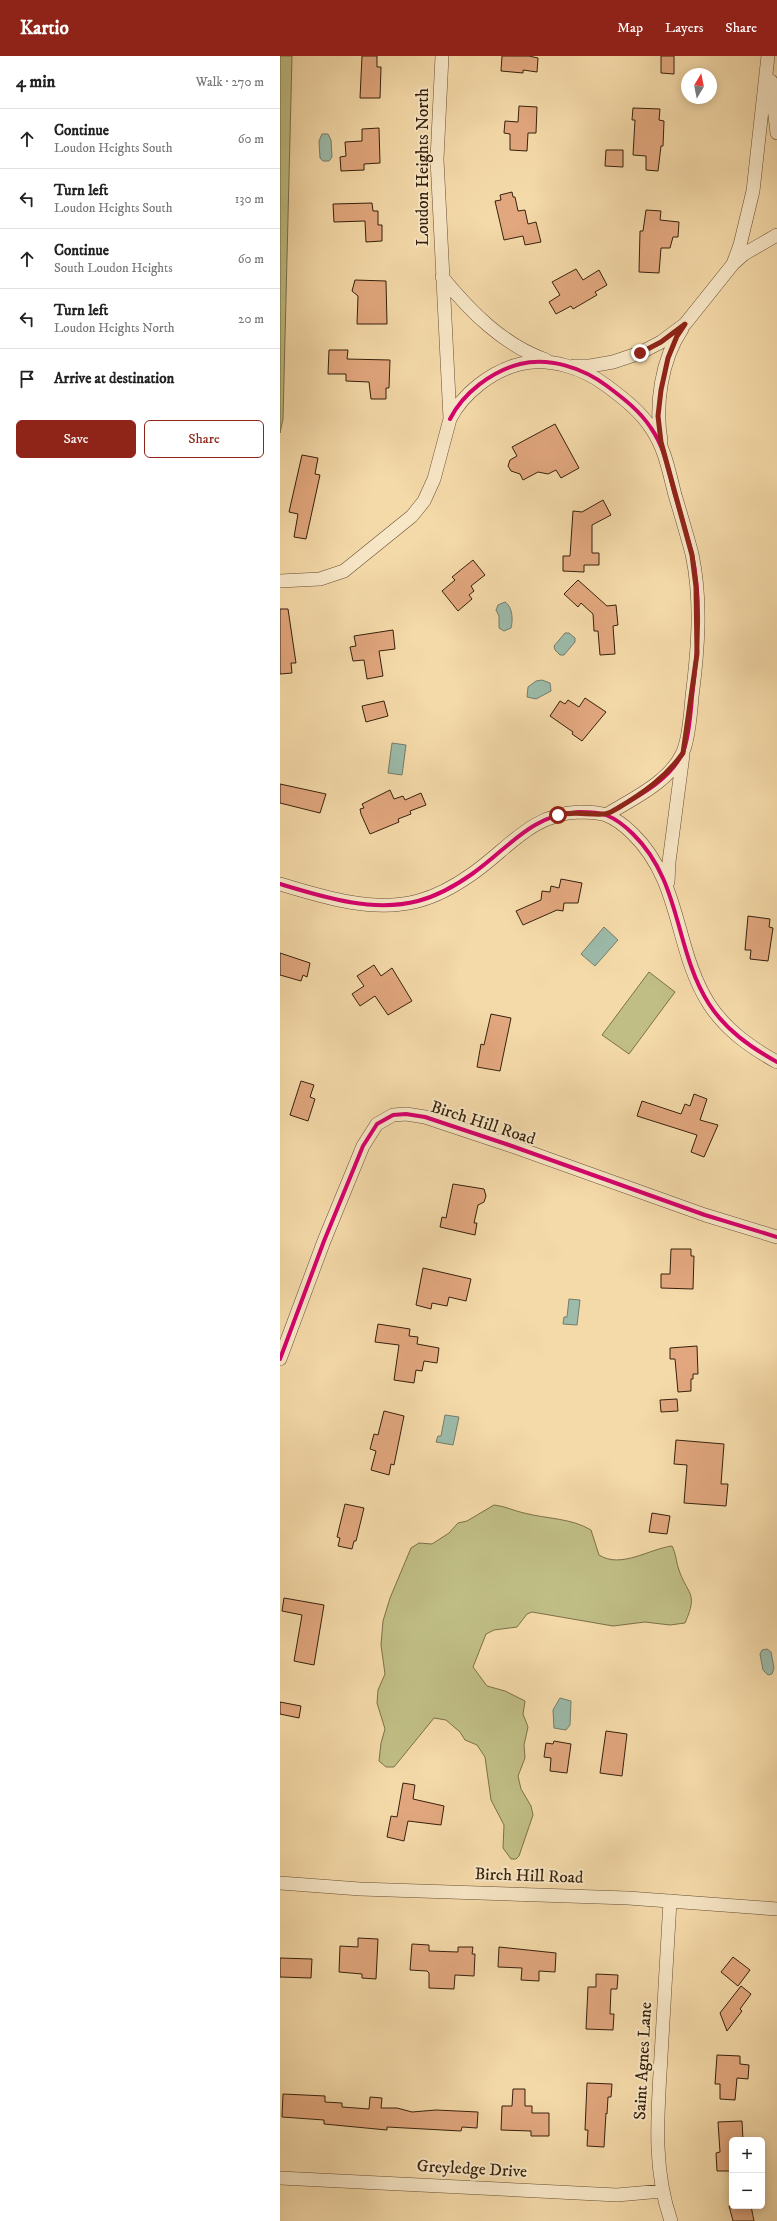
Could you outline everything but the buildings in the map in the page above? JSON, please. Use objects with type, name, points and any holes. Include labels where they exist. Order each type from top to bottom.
[{"type":"street","name":"Loudon Heights North","points":[[442,56],[437,159],[450,419]]},
{"type":"street","name":"Loudon Heights North","points":[[769,60],[777,133]]},
{"type":"street","name":"Loudon Heights North","points":[[733,264],[752,198],[769,60]]},
{"type":"street","name":"Loudon Heights North","points":[[280,581],[312,580],[337,574],[374,548],[412,516],[431,487],[450,419],[458,405],[470,392],[498,372],[531,362],[590,366],[622,360],[656,344],[685,324],[733,264],[744,254],[777,235]]},
{"type":"street","name":"Loudon Heights North","points":[[442,277],[461,300],[499,334],[530,353],[562,365]]},
{"type":"street","points":[[668,888],[669,862],[683,753],[696,671],[698,633],[697,598],[692,555],[663,451],[658,416],[661,390],[672,346],[685,324]]},
{"type":"street","points":[[562,365],[594,377],[619,395],[647,422],[663,451]]},
{"type":"street","points":[[606,815],[642,793],[663,777],[674,767],[683,753]]},
{"type":"street","points":[[280,884],[364,904],[391,905],[411,903],[441,893],[458,883],[472,874],[532,826],[550,816],[586,812],[606,815],[626,827],[644,846],[660,869],[668,888],[684,942],[708,1002],[721,1021],[754,1049],[777,1062]]},
{"type":"street","name":"Birch Hill Road","points":[[280,1359],[324,1241],[363,1146],[377,1124],[393,1115],[406,1114],[425,1117],[509,1144],[705,1215],[777,1237]]},
{"type":"street","name":"Birch Hill Road","points":[[280,1883],[360,1889],[552,1894],[777,1909]]},
{"type":"street","name":"Saint Agnes Lane","points":[[670,1901],[658,2114],[658,2169],[662,2191],[671,2221]]},
{"type":"street","name":"Greyledge Drive","points":[[280,2178],[617,2195],[662,2191]]},
{"type":"shaded area","points":[[280,56],[292,56],[283,419],[280,433]]},
{"type":"shaded area","points":[[322,134],[328,134],[331,140],[332,157],[329,161],[323,161],[320,158],[319,141]]},
{"type":"shaded area","points":[[505,602],[510,607],[512,622],[511,628],[504,631],[499,628],[499,616],[496,610],[498,605]]},
{"type":"shaded area","points":[[565,633],[569,633],[575,638],[575,642],[564,655],[560,655],[555,650],[554,646]]},
{"type":"shaded area","points":[[542,680],[550,683],[551,691],[536,699],[527,697],[528,687],[536,681]]},
{"type":"shaded area","points":[[392,743],[406,745],[402,775],[388,773]]},
{"type":"shaded area","points":[[604,927],[618,940],[595,966],[581,954]]},
{"type":"shaded area","points":[[649,972],[675,992],[629,1054],[602,1035]]},
{"type":"shaded area","points":[[569,1299],[580,1300],[577,1325],[563,1324],[564,1317],[567,1317]]},
{"type":"shaded area","points":[[445,1415],[459,1417],[453,1445],[436,1442],[438,1436],[441,1436]]},
{"type":"shaded area","points":[[494,1505],[583,1526],[591,1530],[599,1555],[608,1559],[626,1559],[672,1546],[681,1576],[691,1599],[689,1613],[685,1623],[670,1625],[645,1622],[613,1626],[532,1612],[527,1614],[517,1627],[494,1630],[486,1634],[473,1667],[487,1686],[505,1691],[525,1701],[523,1714],[528,1727],[524,1745],[525,1758],[518,1776],[521,1789],[531,1806],[533,1815],[519,1856],[516,1859],[511,1859],[503,1848],[504,1825],[491,1800],[485,1757],[477,1745],[465,1740],[460,1732],[446,1720],[434,1718],[394,1767],[386,1767],[379,1761],[381,1743],[385,1729],[377,1703],[378,1690],[385,1674],[381,1645],[383,1621],[390,1598],[411,1548],[419,1543],[432,1544],[449,1533],[458,1523],[467,1521]]},
{"type":"shaded area","points":[[767,1649],[771,1652],[774,1668],[772,1674],[768,1675],[763,1670],[760,1654],[762,1650]]},
{"type":"shaded area","points":[[560,1698],[571,1701],[570,1725],[566,1730],[554,1728],[553,1710]]},
{"type":"cycle path","points":[[450,419],[462,400],[470,392],[479,384],[499,372],[509,367],[531,362],[554,363],[577,369],[607,386],[625,400],[647,422],[660,444],[692,554],[697,590],[698,626],[689,726],[682,754],[668,774],[638,796],[606,815]]},
{"type":"cycle path","points":[[280,884],[313,894],[348,902],[384,905],[418,901],[459,883],[485,864],[521,834],[547,819],[562,814],[579,812],[606,815],[620,823],[633,834],[649,853],[661,873],[669,894],[689,961],[709,1004],[723,1022],[739,1037],[777,1062]]},
{"type":"cycle path","points":[[280,1359],[324,1241],[363,1146],[377,1124],[393,1115],[406,1114],[425,1117],[509,1145],[705,1215],[777,1237]]},
{"type":"route","points":[[558,815],[575,812],[606,815],[642,793],[663,777],[674,767],[683,753],[696,671],[698,611],[692,555],[663,451],[658,416],[661,390],[668,358],[672,346],[685,324],[661,342],[640,353]]}]
